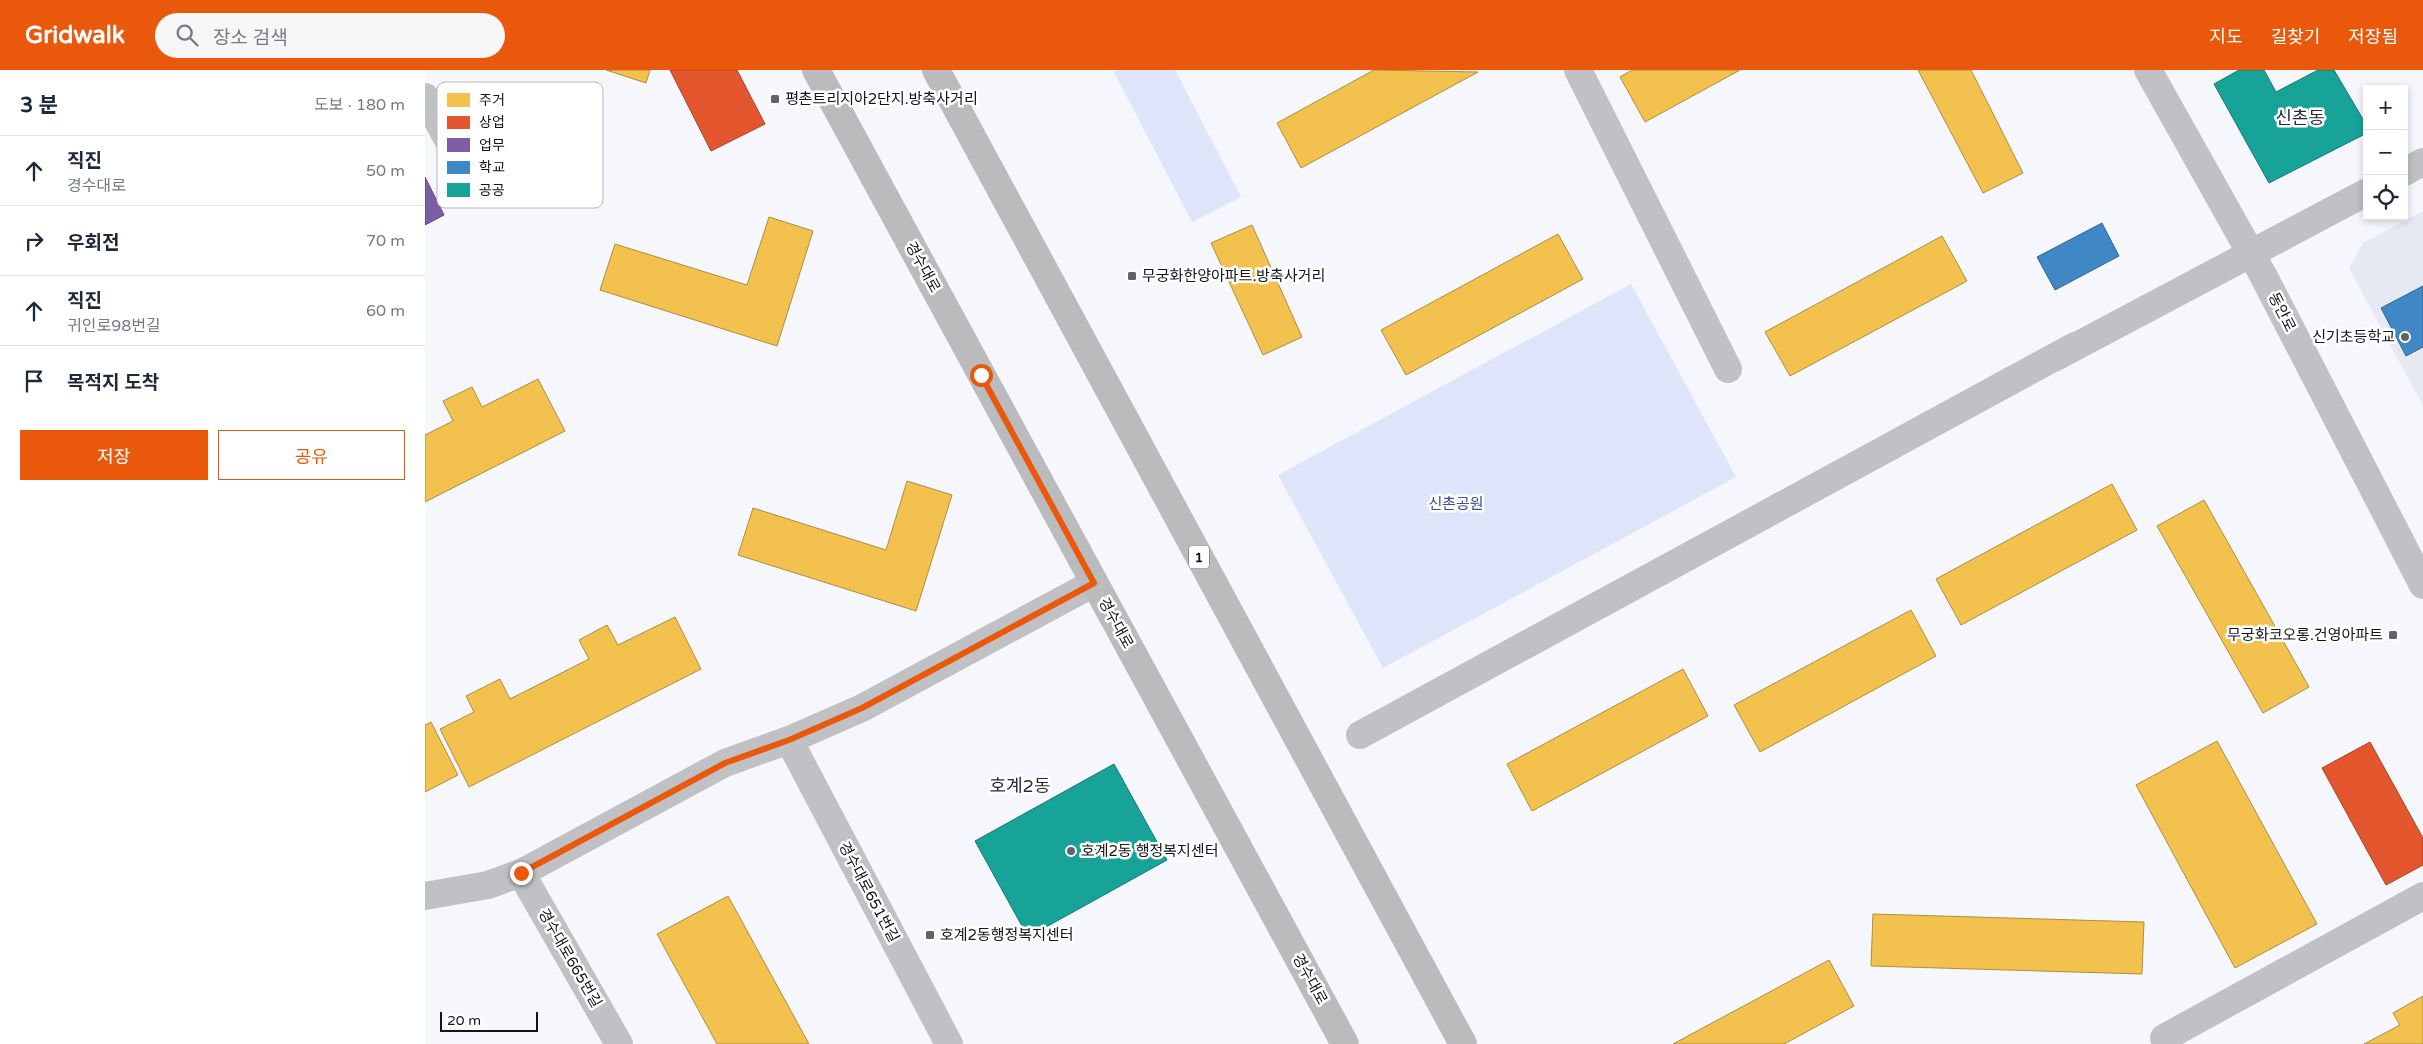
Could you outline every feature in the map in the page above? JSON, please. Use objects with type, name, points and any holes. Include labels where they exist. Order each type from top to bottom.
[{"type":"main road","name":"경수대로","points":[[816,70],[1345,1044]]},
{"type":"main road","name":"1","points":[[936,70],[1463,1044]]},
{"type":"street","points":[[1578,70],[1728,369]]},
{"type":"street","name":"동안로","points":[[2149,70],[2263,276],[2423,585]]},
{"type":"street","points":[[425,97],[437,119]]},
{"type":"street","points":[[2408,170],[2423,162]]},
{"type":"street","points":[[2293,236],[2363,194]]},
{"type":"street","points":[[2054,358],[2363,194]]},
{"type":"street","points":[[1360,735],[2194,282]]},
{"type":"street","points":[[425,896],[487,885],[521,873],[725,763],[789,740],[862,708],[1094,583]]},
{"type":"street","name":"경수대로651번길","points":[[789,740],[949,1044]]},
{"type":"street","name":"경수대로665번길","points":[[521,873],[619,1044]]},
{"type":"street","points":[[2167,1044],[2164,1038],[2423,896]]},
{"type":"shaded area","name":"신기초등학교","points":[[2423,211],[2423,406],[2349,268],[2363,243]]},
{"type":"green space","points":[[1117,70],[1175,70],[1241,197],[1192,222],[1114,72]]},
{"type":"green space","name":"신촌공원","points":[[1631,284],[1736,477],[1383,668],[1278,475]]},
{"type":"building: 주거","points":[[606,70],[650,70],[646,83]]},
{"type":"building: 주거","points":[[1374,70],[1478,72],[1301,168],[1277,123]]},
{"type":"building: 주거","points":[[1632,70],[1740,70],[1645,122],[1620,77]]},
{"type":"building: 주거","points":[[1918,70],[1971,70],[2023,173],[1983,193]]},
{"type":"building: 주거","points":[[769,217],[813,231],[777,346],[600,290],[615,244],[747,285]]},
{"type":"building: 주거","points":[[1252,225],[1302,337],[1263,355],[1211,243]]},
{"type":"building: 주거","points":[[1558,234],[1583,279],[1406,375],[1381,330]]},
{"type":"building: 주거","points":[[1942,236],[1967,281],[1790,376],[1765,332]]},
{"type":"building: 주거","points":[[538,379],[565,431],[425,502],[425,435],[453,421],[443,401],[472,387],[482,407]]},
{"type":"building: 주거","points":[[907,481],[952,495],[916,611],[738,555],[753,508],[886,550]]},
{"type":"building: 주거","points":[[2112,484],[2137,530],[1961,625],[1936,579]]},
{"type":"building: 주거","points":[[2204,500],[2309,687],[2263,713],[2157,526]]},
{"type":"building: 주거","points":[[1911,610],[1936,656],[1760,752],[1734,705]]},
{"type":"building: 주거","points":[[675,617],[701,669],[469,787],[440,729],[474,712],[466,696],[500,679],[510,699],[589,659],[579,640],[607,625],[618,645]]},
{"type":"building: 주거","points":[[1683,669],[1708,716],[1532,811],[1507,764]]},
{"type":"building: 주거","points":[[431,722],[458,775],[425,792],[425,725]]},
{"type":"building: 주거","points":[[2217,741],[2317,924],[2235,968],[2136,785]]},
{"type":"building: 주거","points":[[728,896],[809,1044],[717,1044],[657,934]]},
{"type":"building: 주거","points":[[1873,914],[2144,922],[2142,974],[1871,966]]},
{"type":"building: 주거","points":[[1829,960],[1854,1006],[1784,1044],[1673,1044]]},
{"type":"building: 주거","points":[[2423,996],[2423,1044],[2364,1044],[2400,1025],[2393,1013]]},
{"type":"building: 상업","points":[[670,70],[737,70],[765,124],[711,151]]},
{"type":"building: 상업","points":[[2370,742],[2423,838],[2423,865],[2386,885],[2322,768]]},
{"type":"building: 업무","points":[[425,177],[437,201],[437,208],[440,208],[444,215],[425,225]]},
{"type":"building: 학교","points":[[2102,223],[2119,256],[2055,290],[2037,257]]},
{"type":"building: 학교","points":[[2423,286],[2423,347],[2406,356],[2381,308]]},
{"type":"building: 공공","points":[[2239,70],[2264,70],[2276,92],[2318,70],[2334,70],[2363,119],[2363,135],[2269,183],[2214,84]]},
{"type":"building: 공공","name":"호계2동 행정복지센터","points":[[1114,764],[1167,860],[1028,937],[975,841]]},
{"type":"place","name":"평촌트리지아2단지.방축사거리","points":[[775,99]]},
{"type":"place","name":"무궁화한양아파트.방축사거리","points":[[1132,276]]},
{"type":"place","name":"신기초등학교","points":[[2405,337]]},
{"type":"place","name":"무궁화코오롱.건영아파트","points":[[2393,635]]},
{"type":"place","name":"호계2동 행정복지센터","points":[[1071,851]]},
{"type":"place","name":"호계2동행정복지센터","points":[[930,935]]},
{"type":"district","name":"신촌동","points":[[2300,118]]},
{"type":"district","name":"호계2동","points":[[1020,786]]},
{"type":"route","points":[[521,873],[725,763],[789,740],[862,708],[1094,583],[981,375]]}]
